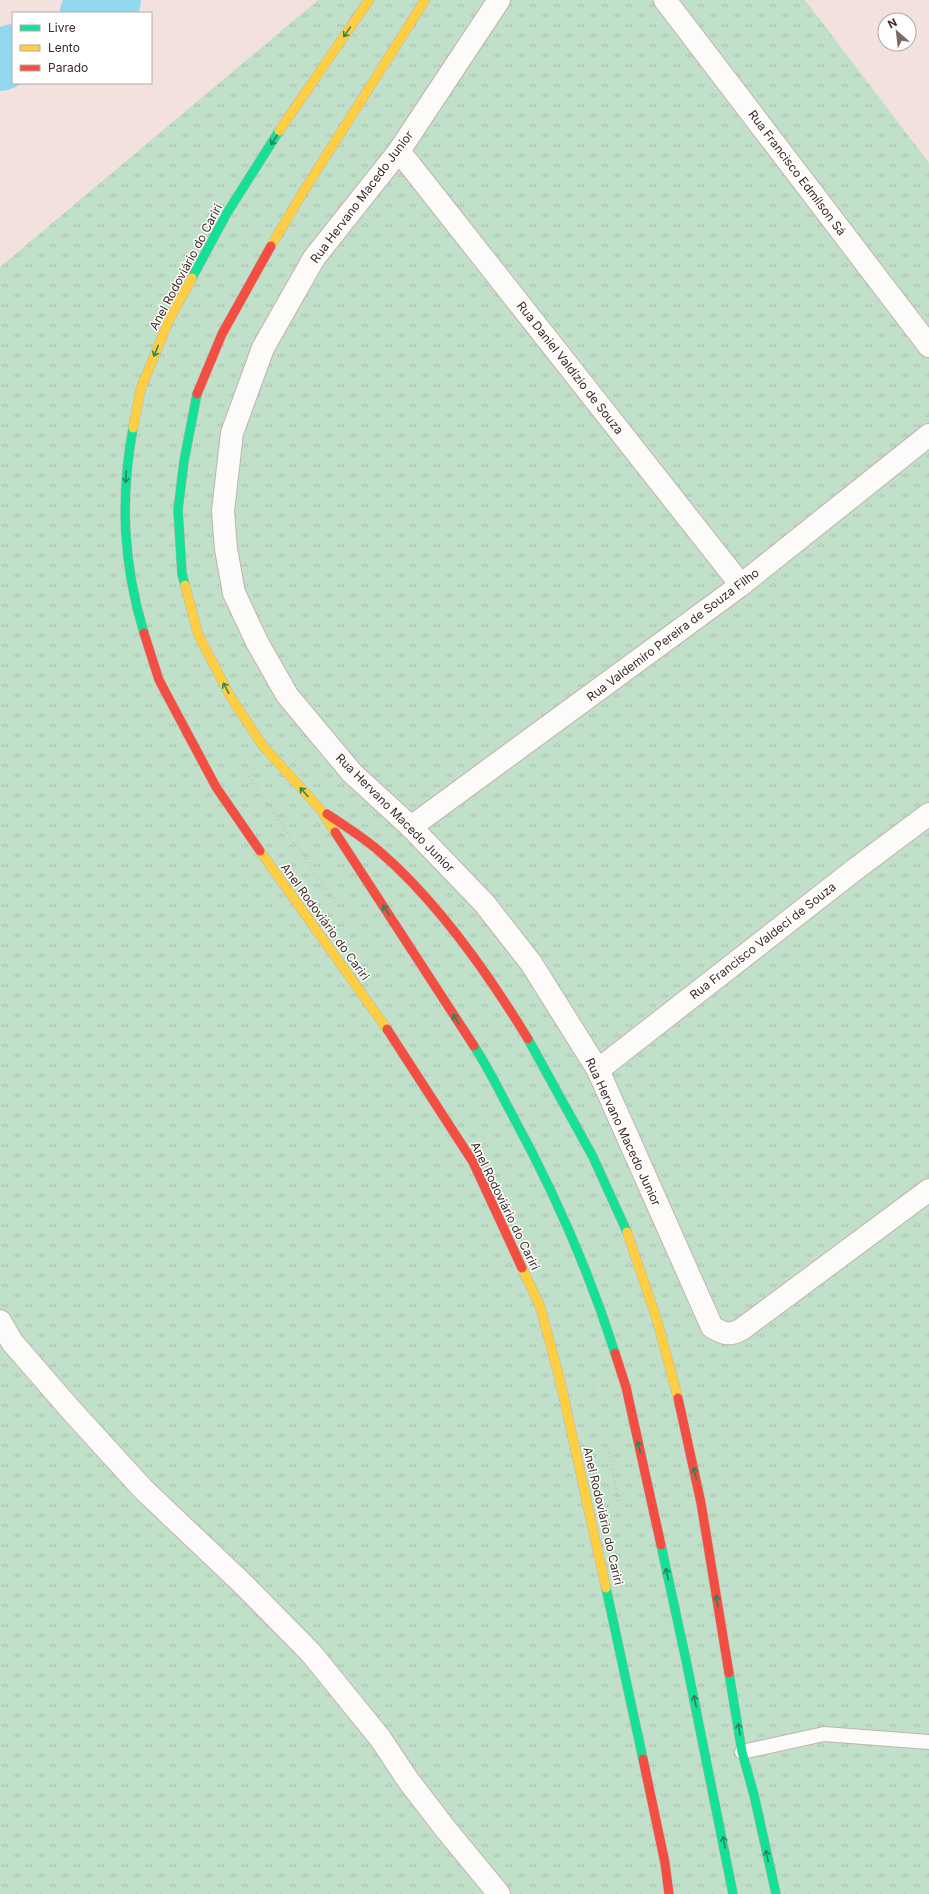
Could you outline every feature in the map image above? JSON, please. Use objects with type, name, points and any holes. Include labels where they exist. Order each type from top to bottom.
[{"type":"main road","name":"Anel Rodoviário do Cariri","points":[[369,0],[300,99],[227,213],[169,320],[141,388],[127,462],[124,512],[127,556],[136,606],[159,680],[216,788],[286,889],[387,1028],[473,1162],[540,1306],[560,1380],[630,1691],[665,1864],[669,1894]]},
{"type":"main road","points":[[425,0],[303,192],[222,334],[198,389],[184,461],[178,510],[182,574],[198,634],[230,696],[263,746],[321,810],[478,1052],[523,1134],[571,1232],[599,1303],[626,1387],[686,1660],[733,1894]]},
{"type":"main road","points":[[321,810],[354,832],[387,858],[430,903],[474,959],[510,1009],[539,1058],[612,1194],[638,1260],[665,1346],[697,1480],[742,1752],[754,1795],[776,1894]]},
{"type":"street","name":"Rua Hervano Macedo Junior","points":[[499,0],[399,151],[314,258],[263,348],[232,433],[223,510],[226,549],[234,594],[257,642],[287,695],[352,772],[411,827],[484,903],[531,963],[598,1070],[712,1327],[726,1334],[734,1334],[758,1318],[929,1190]]},
{"type":"street","name":"Rua Francisco Edmílson Sá","points":[[666,0],[929,346]]},
{"type":"street","name":"Rua Daniel Valdízio de Souza","points":[[399,151],[741,585]]},
{"type":"street","name":"Rua Valdemiro Pereira de Souza Filho","points":[[411,827],[741,585],[929,435]]},
{"type":"street","name":"Rua Francisco Valdeci de Souza","points":[[598,1070],[853,871],[929,814]]},
{"type":"street","points":[[0,1321],[12,1342],[143,1489],[242,1583],[311,1653],[380,1738],[408,1780],[444,1827],[499,1894]]},
{"type":"lane","points":[[742,1752],[824,1734],[929,1742]]},
{"type":"green space","points":[[318,0],[805,0],[929,163],[929,1894],[0,1894],[0,267]]},
{"type":"waterway","points":[[92,12],[111,0]]},
{"type":"waterway","points":[[0,61],[12,55]]},
{"type":"traffic: fast","points":[[192,278],[227,213],[279,131]]},
{"type":"traffic: fast","points":[[185,585],[182,574],[178,510],[184,461],[197,394]]},
{"type":"traffic: fast","points":[[133,428],[126,480],[126,531],[132,582],[144,633]]},
{"type":"traffic: fast","points":[[528,1039],[593,1157],[627,1232]]},
{"type":"traffic: fast","points":[[474,1046],[525,1138],[568,1228],[593,1290],[615,1353]]},
{"type":"traffic: fast","points":[[661,1545],[686,1660],[733,1894]]},
{"type":"traffic: fast","points":[[606,1588],[643,1759]]},
{"type":"traffic: fast","points":[[729,1673],[742,1752],[754,1795],[776,1894]]},
{"type":"traffic: slow","points":[[279,131],[369,0]]},
{"type":"traffic: slow","points":[[271,246],[303,192],[425,0]]},
{"type":"traffic: slow","points":[[133,428],[141,388],[169,320],[192,278]]},
{"type":"traffic: slow","points":[[185,585],[198,634],[230,696],[263,746],[321,810],[335,832]]},
{"type":"traffic: slow","points":[[260,851],[387,1029]]},
{"type":"traffic: slow","points":[[627,1232],[657,1320],[678,1398]]},
{"type":"traffic: slow","points":[[522,1268],[540,1306],[560,1380],[606,1588]]},
{"type":"traffic: jam","points":[[197,394],[222,334],[271,246]]},
{"type":"traffic: jam","points":[[144,633],[159,680],[216,787],[260,851]]},
{"type":"traffic: jam","points":[[327,814],[373,846],[421,892],[479,964],[528,1039]]},
{"type":"traffic: jam","points":[[335,832],[474,1046]]},
{"type":"traffic: jam","points":[[387,1029],[473,1162],[522,1268]]},
{"type":"traffic: jam","points":[[615,1353],[626,1387],[661,1545]]},
{"type":"traffic: jam","points":[[678,1398],[701,1503],[729,1673]]},
{"type":"traffic: jam","points":[[643,1759],[665,1863],[669,1894]]}]
